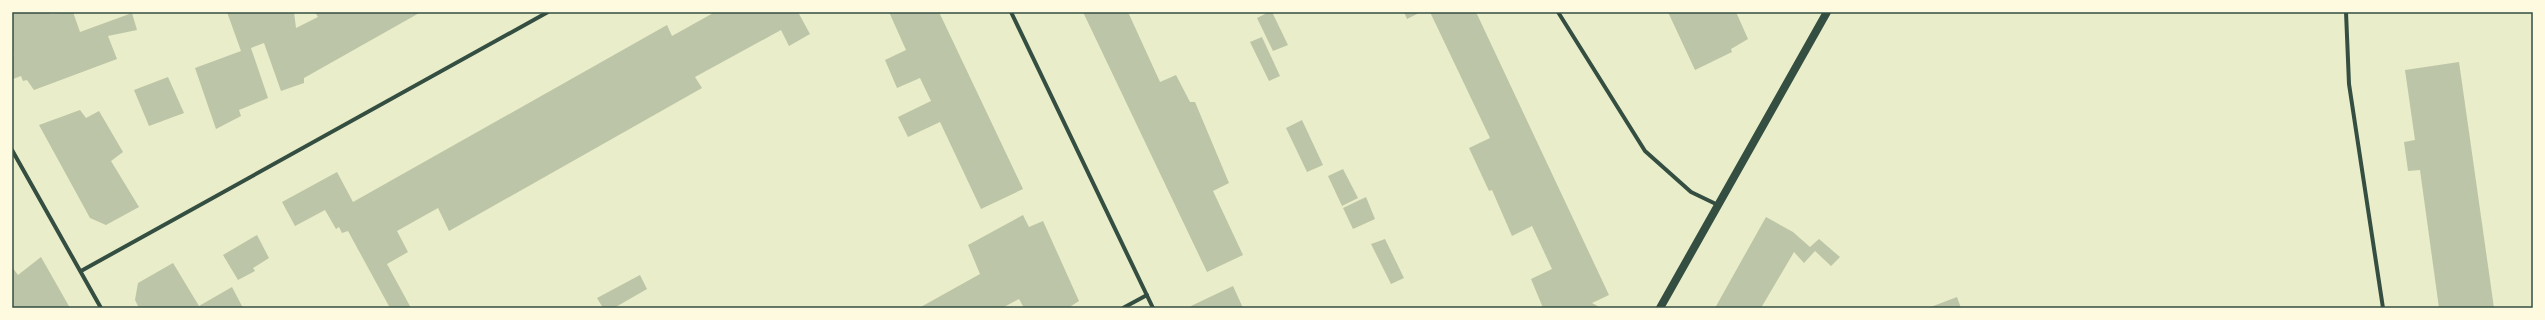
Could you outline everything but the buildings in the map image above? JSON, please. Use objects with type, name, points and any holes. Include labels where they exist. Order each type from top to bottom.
[{"type":"main road","points":[[1660,308],[1719,206],[1827,12]]},
{"type":"street","points":[[80,271],[548,12]]},
{"type":"street","points":[[1011,12],[1153,308]]},
{"type":"street","points":[[1558,12],[1645,151],[1691,192],[1719,206]]},
{"type":"street","points":[[2346,12],[2349,84],[2383,308]]},
{"type":"street","points":[[12,150],[101,308]]},
{"type":"street","points":[[1123,308],[1147,295]]}]
